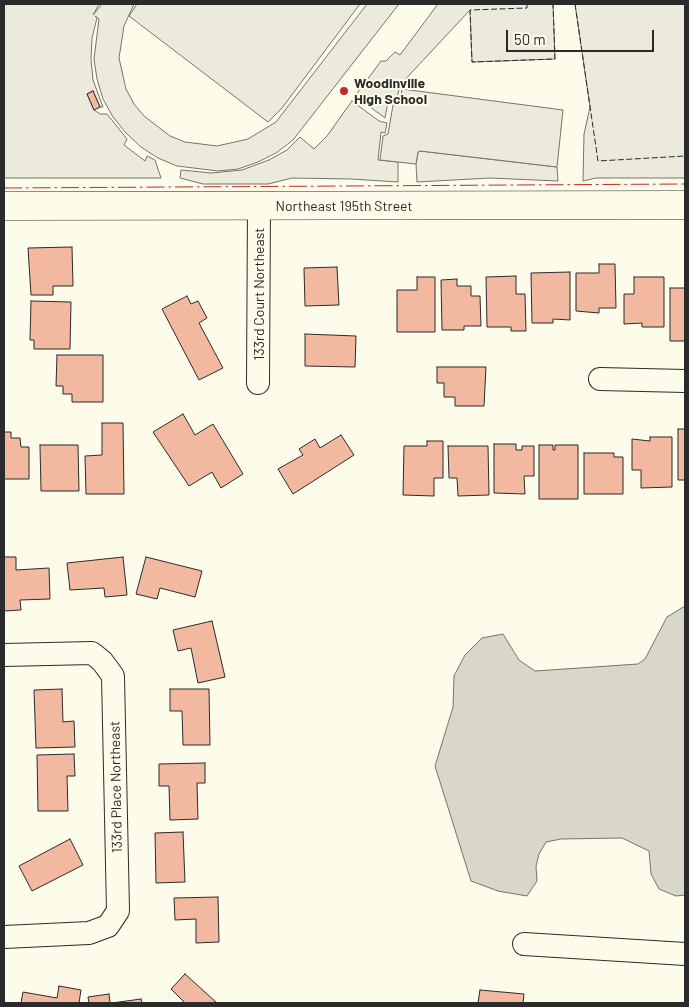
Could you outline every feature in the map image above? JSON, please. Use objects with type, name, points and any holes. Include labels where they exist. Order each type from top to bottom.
[{"type":"main road","name":"Northeast 195th Street","points":[[4,206],[685,205]]},
{"type":"street","name":"133rd Court Northeast","points":[[258,383],[260,206]]},
{"type":"street","points":[[600,379],[685,381]]},
{"type":"street","name":"133rd Place Northeast","points":[[4,655],[92,653],[102,661],[113,676],[118,911],[108,926],[89,933],[4,937]]},
{"type":"street","points":[[524,944],[685,954]]},
{"type":"shaded area","points":[[4,4],[99,4],[93,15],[102,4],[134,4],[124,26],[119,58],[126,89],[134,104],[144,116],[170,136],[185,142],[217,146],[248,139],[276,122],[367,4],[399,4],[293,140],[276,153],[258,162],[238,169],[218,171],[177,166],[158,158],[141,147],[113,117],[103,99],[97,79],[94,59],[99,19],[95,16],[97,18],[92,38],[91,59],[93,80],[103,107],[100,107],[93,91],[87,94],[94,110],[100,114],[107,114],[127,139],[124,145],[145,161],[147,156],[155,160],[161,178],[4,178]]},
{"type":"shaded area","points":[[137,4],[360,4],[282,108],[268,122],[129,16]]},
{"type":"shaded area","points":[[438,4],[553,4],[555,59],[472,62],[470,10],[400,85],[396,102],[388,101],[385,118],[355,96],[381,61],[386,61],[395,52],[400,55]]},
{"type":"shaded area","points":[[575,4],[685,4],[685,178],[596,178],[583,181],[584,134],[590,107]]},
{"type":"shaded area","points":[[402,89],[563,110],[557,167],[420,151],[418,152],[416,164],[380,160],[383,136],[388,134],[393,105],[400,103]]},
{"type":"shaded area","points":[[352,101],[379,121],[387,123],[385,133],[381,132],[378,160],[398,162],[398,182],[292,178],[268,184],[203,184],[180,178],[181,170],[211,173],[242,170],[269,160],[287,150],[300,137],[314,149],[327,136]]},
{"type":"shaded area","points":[[418,152],[557,167],[558,181],[490,178],[417,182],[416,164]]},
{"type":"shaded area","points":[[685,606],[685,895],[676,896],[659,889],[651,874],[649,851],[622,838],[561,839],[546,842],[539,854],[536,866],[537,881],[527,896],[498,891],[471,881],[435,766],[453,707],[454,676],[465,655],[482,638],[503,634],[519,660],[535,671],[638,664],[645,659],[667,617]]},
{"type":"building","points":[[93,91],[100,107],[94,110],[87,94]]},
{"type":"building","points":[[72,247],[73,286],[53,286],[53,295],[31,295],[28,248]]},
{"type":"building","points":[[599,264],[615,264],[616,308],[599,308],[599,313],[576,311],[576,273],[599,273]]},
{"type":"building","points":[[337,267],[339,305],[305,306],[304,268]]},
{"type":"building","points":[[570,272],[570,320],[553,319],[553,323],[532,323],[531,273]]},
{"type":"building","points":[[516,276],[516,294],[525,294],[526,331],[511,331],[511,327],[487,327],[486,277]]},
{"type":"building","points":[[417,277],[435,277],[435,332],[397,332],[397,290],[417,290]]},
{"type":"building","points":[[634,277],[664,277],[664,327],[642,327],[642,323],[624,324],[624,294],[634,294]]},
{"type":"building","points":[[457,279],[457,286],[471,286],[471,296],[480,296],[481,326],[464,326],[464,330],[442,330],[441,280]]},
{"type":"building","points":[[670,288],[685,288],[685,341],[670,341]]},
{"type":"building","points":[[187,296],[191,304],[198,301],[207,318],[199,323],[223,368],[199,380],[162,309]]},
{"type":"building","points":[[31,301],[71,302],[70,349],[34,349],[34,340],[30,340]]},
{"type":"building","points":[[305,334],[356,336],[355,367],[305,366]]},
{"type":"building","points":[[57,355],[103,355],[103,402],[72,402],[72,394],[63,394],[63,386],[56,386]]},
{"type":"building","points":[[437,367],[486,367],[484,406],[455,406],[455,397],[444,397],[444,383],[437,383]]},
{"type":"building","points":[[183,414],[195,435],[213,424],[243,474],[221,488],[212,472],[189,486],[153,432]]},
{"type":"building","points":[[102,423],[123,423],[124,494],[86,494],[85,456],[102,455]]},
{"type":"building","points":[[678,429],[685,429],[685,480],[678,480]]},
{"type":"building","points":[[4,432],[11,432],[11,438],[20,438],[21,447],[29,447],[29,479],[4,479]]},
{"type":"building","points":[[341,435],[354,455],[293,494],[278,469],[303,455],[299,449],[315,439],[320,448]]},
{"type":"building","points":[[650,437],[672,437],[672,487],[641,488],[641,470],[632,470],[632,439],[650,441]]},
{"type":"building","points":[[427,441],[443,441],[443,478],[434,478],[434,496],[403,495],[404,446],[427,446]]},
{"type":"building","points":[[494,444],[516,444],[516,450],[522,450],[522,446],[534,446],[534,476],[524,476],[525,494],[494,493]]},
{"type":"building","points":[[40,445],[78,445],[79,491],[41,491]]},
{"type":"building","points":[[539,445],[553,445],[553,450],[555,450],[555,445],[578,445],[578,499],[539,499]]},
{"type":"building","points":[[448,446],[488,446],[489,495],[458,496],[457,478],[449,478]]},
{"type":"building","points":[[584,453],[614,453],[614,457],[623,457],[623,494],[584,494]]},
{"type":"building","points":[[4,557],[16,557],[16,570],[49,568],[50,599],[20,600],[21,610],[4,611]]},
{"type":"building","points":[[123,557],[127,595],[105,597],[104,588],[70,590],[67,563]]},
{"type":"building","points":[[146,557],[202,571],[195,597],[160,588],[157,599],[136,594]]},
{"type":"building","points":[[212,621],[225,677],[198,683],[191,648],[178,651],[173,630]]},
{"type":"building","points":[[62,689],[63,722],[74,721],[75,747],[36,748],[34,690]]},
{"type":"building","points":[[170,689],[209,689],[210,745],[183,745],[182,711],[170,711]]},
{"type":"building","points":[[74,754],[75,776],[67,776],[68,811],[38,811],[37,755]]},
{"type":"building","points":[[205,763],[205,783],[197,783],[198,819],[170,820],[169,786],[159,786],[159,764]]},
{"type":"building","points":[[183,832],[185,882],[156,883],[155,833]]},
{"type":"building","points":[[70,839],[83,865],[32,891],[19,866]]},
{"type":"building","points":[[218,897],[219,942],[196,943],[196,919],[175,920],[174,898]]},
{"type":"building","points":[[185,974],[217,1003],[185,1003],[171,989]]},
{"type":"building","points":[[59,986],[81,990],[79,1003],[21,1003],[23,992],[57,998]]},
{"type":"building","points":[[480,990],[524,994],[523,1003],[478,1003]]},
{"type":"building","points":[[109,994],[110,1003],[89,1003],[88,997]]},
{"type":"building","points":[[141,999],[142,1003],[112,1003]]},
{"type":"fence","points":[[527,4],[527,8],[470,10],[472,62],[555,59],[553,4]]},
{"type":"fence","points":[[575,4],[598,161],[685,156]]},
{"type":"power","points":[[4,188],[685,184]]},
{"type":"place","name":"Woodinville High School","points":[[344,91]]}]
